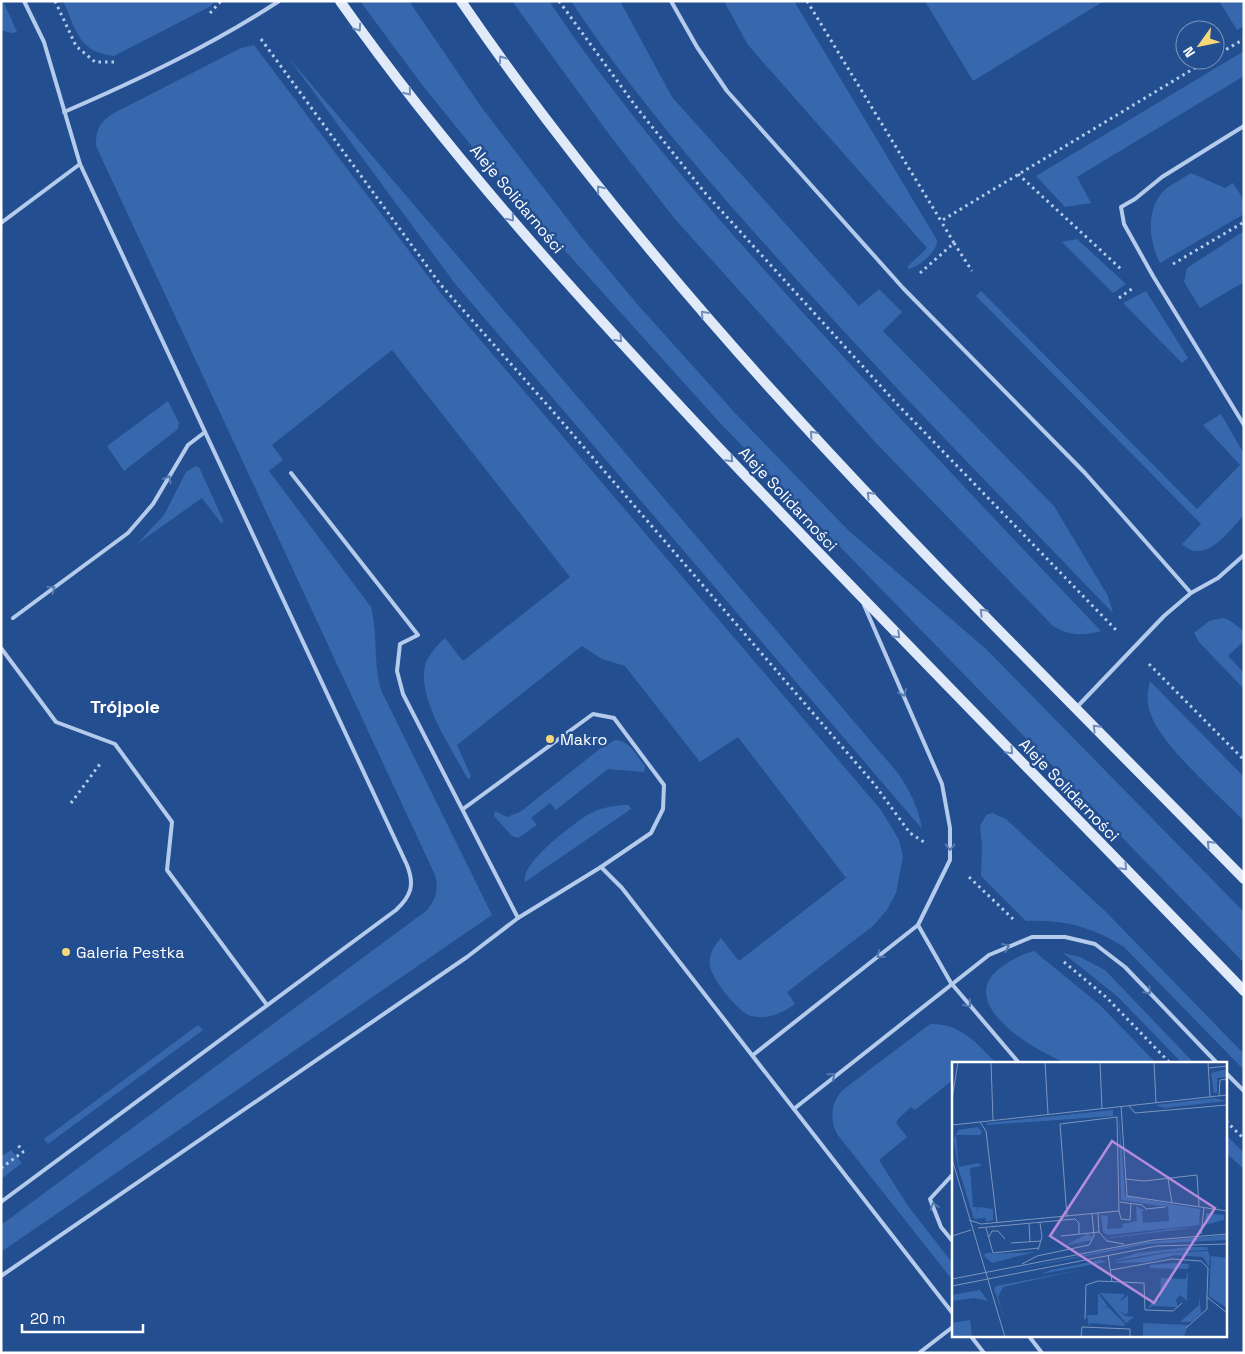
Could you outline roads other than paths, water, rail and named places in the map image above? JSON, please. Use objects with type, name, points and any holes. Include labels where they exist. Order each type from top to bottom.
[{"type":"street","name":"Aleje Solidarności","points":[[340,1],[378,55],[519,228],[665,390],[863,600],[1244,991]]},
{"type":"street","points":[[462,1],[530,99],[581,167],[698,306],[846,470],[1244,879]]},
{"type":"lane","points":[[1,1202],[396,910],[407,900],[412,889],[412,876],[80,164],[44,42],[24,1]]},
{"type":"lane","points":[[64,112],[128,84],[249,21],[279,1]]},
{"type":"lane","points":[[672,1],[697,47],[727,91],[903,288],[1085,473],[1191,593]]},
{"type":"lane","points":[[1244,126],[1162,177],[1135,199],[1121,207],[1124,224],[1153,276],[1244,426]]},
{"type":"lane","points":[[1,223],[80,164]]},
{"type":"lane","points":[[13,618],[128,532],[153,504],[188,445],[205,432]]},
{"type":"lane","points":[[291,473],[418,634],[400,644],[397,671],[403,694],[518,918]]},
{"type":"lane","points":[[1076,708],[1164,616],[1191,593],[1218,578],[1244,555]]},
{"type":"lane","points":[[753,1055],[918,925],[950,860],[950,828],[942,784],[863,600]]},
{"type":"lane","points":[[1,648],[56,722],[115,744],[172,822],[166,870],[268,1005]]},
{"type":"lane","points":[[1,1276],[467,957],[518,918],[602,867],[651,833],[663,809],[664,785],[614,718],[593,714],[463,809]]},
{"type":"lane","points":[[602,867],[622,888],[795,1108],[952,1312]]},
{"type":"lane","points":[[918,925],[951,983],[1019,1062]]},
{"type":"lane","points":[[795,1108],[951,983],[989,955],[1032,937],[1064,937],[1095,944],[1125,967],[1216,1062]]},
{"type":"lane","points":[[1228,1075],[1244,1091]]},
{"type":"lane","points":[[952,1175],[930,1199],[941,1227],[952,1241]]},
{"type":"lane","points":[[919,1353],[952,1328]]},
{"type":"lane","points":[[971,1336],[984,1353]]},
{"type":"lane","points":[[1029,1336],[1042,1353]]},
{"type":"place","name":"Makro","points":[[550,739]]},
{"type":"place","name":"Galeria Pestka","points":[[66,952]]},
{"type":"district","name":"Trójpole","points":[[125,706]]}]
